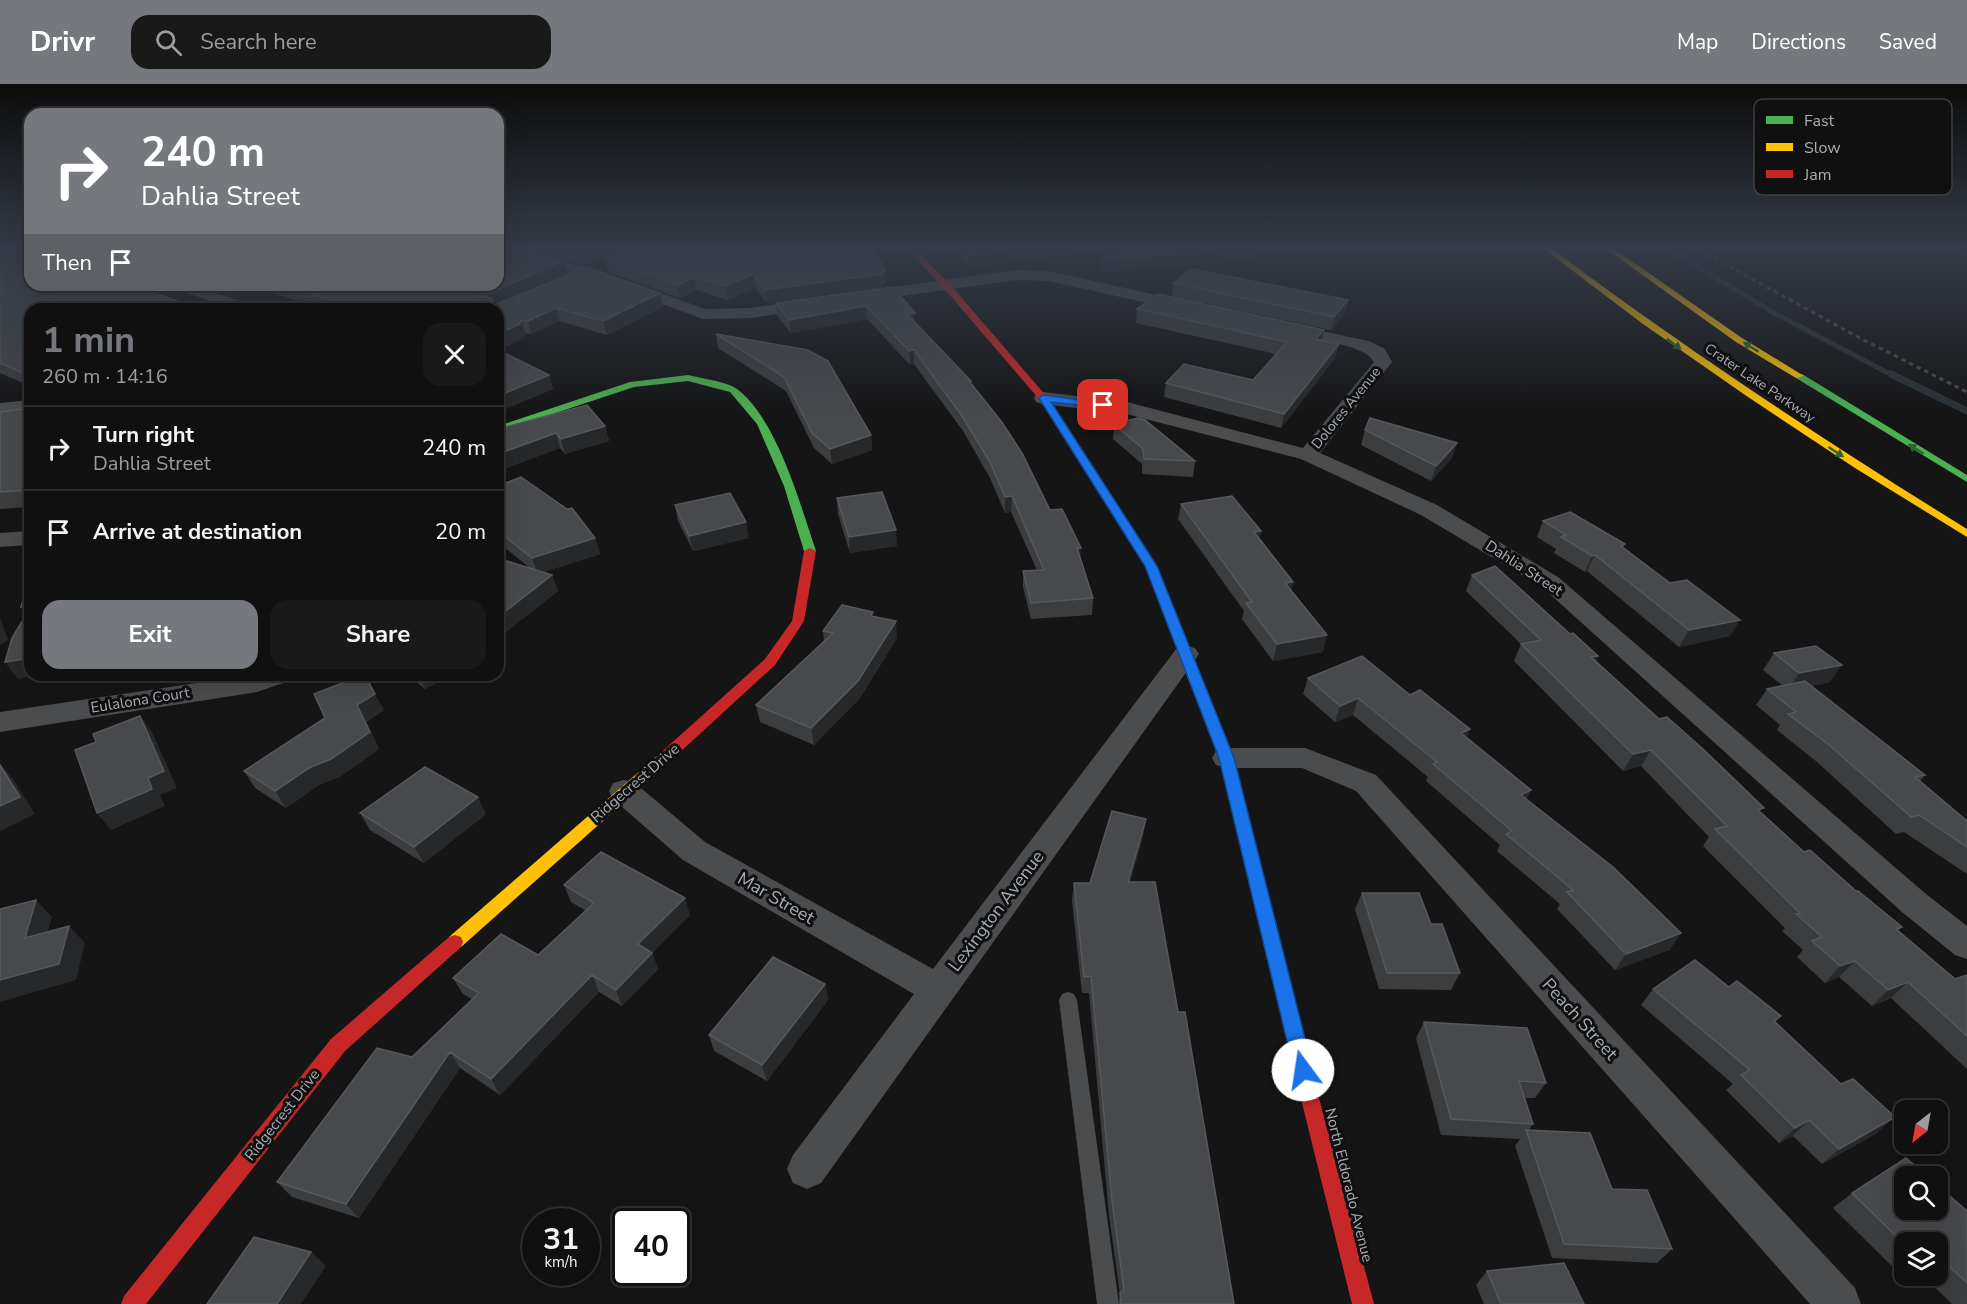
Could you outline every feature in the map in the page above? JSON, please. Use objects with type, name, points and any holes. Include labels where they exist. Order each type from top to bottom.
[{"type":"street","points":[[672,303],[702,314],[750,313],[817,303]]},
{"type":"street","name":"North Eldorado Avenue","points":[[961,303],[1043,398],[1151,566],[1226,758],[1347,1249],[1363,1304]]},
{"type":"street","points":[[1170,303],[1206,311]]},
{"type":"street","name":"Crater Lake Parkway","points":[[1617,303],[1718,376],[1967,534]]},
{"type":"street","name":"Crater Lake Parkway","points":[[1686,303],[1739,340],[1967,479]]},
{"type":"street","name":"Dolores Avenue","points":[[1274,326],[1363,345],[1379,353],[1383,362],[1308,455]]},
{"type":"street","name":"Ridgecrest Drive","points":[[132,1304],[338,1045],[624,791],[727,703],[770,662],[798,621],[810,549],[789,486],[762,423],[733,390],[688,378],[633,384],[504,427]]},
{"type":"street","name":"Dahlia Street","points":[[1043,398],[1126,408],[1308,455],[1429,510],[1550,582],[1914,903],[1967,945]]},
{"type":"street","points":[[0,409],[24,407]]},
{"type":"street","points":[[0,540],[24,538]]},
{"type":"street","name":"Lexington Avenue","points":[[807,1169],[1186,654]]},
{"type":"street","name":"Eulalona Court","points":[[0,722],[263,681]]},
{"type":"street","name":"Peach Street","points":[[1226,758],[1305,758],[1366,783],[1839,1304]]},
{"type":"street","name":"Mar Street","points":[[624,791],[694,852],[938,990]]},
{"type":"lane","points":[[1068,1000],[1108,1304]]},
{"type":"building","points":[[0,303],[184,303],[24,303],[24,373],[0,363]]},
{"type":"building","points":[[500,303],[640,303],[603,321],[556,308],[528,321],[521,320],[520,324],[504,331],[504,303]]},
{"type":"building","points":[[776,303],[906,303],[915,313],[907,314],[971,381],[969,381],[1001,421],[1022,453],[1050,510],[1062,509],[1081,548],[1077,548],[1093,598],[1031,603],[1023,571],[1044,570],[1012,496],[1005,497],[990,462],[962,416],[914,350],[909,351],[866,306],[789,320]]},
{"type":"building","points":[[1145,303],[1199,303],[1324,330],[1316,339],[1339,344],[1284,414],[1166,383],[1184,364],[1253,380],[1287,342],[1137,309]]},
{"type":"building","points":[[1267,303],[1346,303],[1334,317]]},
{"type":"building","points":[[716,334],[808,350],[828,361],[871,435],[830,449],[812,433],[784,377]]},
{"type":"building","points":[[504,353],[549,375],[504,394]]},
{"type":"building","points":[[587,405],[605,426],[561,439],[556,433],[504,452],[504,427]]},
{"type":"building","points":[[24,409],[24,490],[0,492],[0,412]]},
{"type":"building","points":[[1138,418],[1145,420],[1195,461],[1144,459],[1143,449],[1114,424]]},
{"type":"building","points":[[1370,418],[1457,443],[1436,466],[1365,430]]},
{"type":"building","points":[[521,477],[567,509],[572,508],[595,538],[532,558],[504,536],[504,484]]},
{"type":"building","points":[[882,492],[896,530],[849,537],[837,498]]},
{"type":"building","points":[[730,493],[746,522],[689,536],[675,505]]},
{"type":"building","points":[[1232,496],[1261,531],[1254,532],[1293,582],[1285,583],[1327,635],[1277,644],[1246,603],[1252,602],[1181,504]]},
{"type":"building","points":[[1570,512],[1625,544],[1621,546],[1670,583],[1687,580],[1740,620],[1689,630],[1595,555],[1592,556],[1561,537],[1566,535],[1543,521]]},
{"type":"building","points":[[507,561],[552,575],[504,612],[504,563]]},
{"type":"building","points":[[1495,566],[1570,634],[1573,633],[1598,656],[1591,657],[1659,719],[1667,717],[1704,750],[1764,808],[1758,810],[1804,852],[1810,850],[1856,891],[1902,927],[1896,929],[1955,979],[1967,975],[1967,1036],[1908,982],[1888,990],[1855,961],[1840,966],[1812,941],[1822,937],[1796,914],[1800,913],[1715,829],[1727,826],[1651,750],[1633,754],[1521,644],[1541,640],[1472,575]]},
{"type":"building","points":[[842,605],[873,612],[871,616],[896,621],[858,681],[811,728],[756,705],[833,633],[823,631]]},
{"type":"building","points":[[24,618],[24,659],[5,662],[12,638]]},
{"type":"building","points":[[1816,646],[1842,665],[1799,673],[1774,653]]},
{"type":"building","points":[[1362,656],[1410,695],[1420,690],[1470,729],[1461,733],[1531,790],[1521,795],[1613,867],[1681,933],[1626,954],[1567,892],[1573,890],[1506,834],[1512,831],[1433,764],[1437,762],[1358,698],[1340,706],[1308,678]]},
{"type":"building","points":[[348,681],[368,681],[375,694],[357,705],[370,732],[331,759],[309,768],[275,791],[244,771],[325,718],[314,694]]},
{"type":"building","points":[[1805,681],[1925,775],[1915,777],[1967,820],[1967,847],[1919,815],[1911,817],[1829,745],[1788,714],[1796,712],[1767,689]]},
{"type":"building","points":[[140,716],[164,771],[148,778],[152,789],[97,813],[75,750],[96,742],[93,734]]},
{"type":"building","points":[[0,765],[20,797],[0,806]]},
{"type":"building","points":[[425,767],[478,797],[414,847],[360,813]]},
{"type":"building","points":[[1112,811],[1146,819],[1128,882],[1155,882],[1178,1012],[1185,1012],[1234,1304],[1121,1304],[1120,1293],[1124,1290],[1112,1200],[1091,976],[1084,977],[1074,883],[1090,883]]},
{"type":"building","points":[[601,852],[685,898],[638,944],[652,953],[616,990],[592,975],[491,1079],[450,1052],[346,1204],[277,1182],[377,1048],[412,1057],[479,993],[453,978],[501,934],[538,955],[594,903],[564,885]]},
{"type":"building","points":[[1362,893],[1419,893],[1431,924],[1442,924],[1460,973],[1387,973]]},
{"type":"building","points":[[36,900],[25,938],[69,926],[59,964],[0,980],[0,909]]},
{"type":"building","points":[[773,957],[825,984],[762,1065],[709,1035]]},
{"type":"building","points":[[1695,960],[1729,987],[1737,981],[1781,1016],[1774,1021],[1841,1084],[1853,1079],[1894,1118],[1839,1149],[1809,1120],[1795,1128],[1741,1075],[1750,1070],[1653,989]]},
{"type":"building","points":[[1424,1022],[1527,1028],[1546,1083],[1519,1081],[1533,1124],[1451,1119]]},
{"type":"building","points":[[1526,1130],[1590,1133],[1612,1189],[1647,1190],[1672,1249],[1564,1244]]},
{"type":"building","points":[[1906,1158],[1915,1166],[1894,1166],[1894,1220],[1948,1220],[1948,1195],[1967,1211],[1967,1283],[1948,1265],[1948,1232],[1894,1232],[1894,1234],[1852,1193]]},
{"type":"building","points":[[254,1237],[311,1252],[277,1304],[207,1304]]},
{"type":"building","points":[[1564,1263],[1584,1304],[1501,1304],[1487,1271]]},
{"type":"waterway","points":[[1757,303],[1894,376]]},
{"type":"waterway","points":[[1891,374],[1967,411]]},
{"type":"railway","points":[[1796,303],[1967,392]]},
{"type":"traffic: fast","points":[[1799,376],[1967,479]]},
{"type":"traffic: fast","points":[[504,427],[633,384],[688,378],[733,390],[762,423],[789,486],[810,551]]},
{"type":"traffic: slow","points":[[1619,303],[1751,395],[1858,466],[1967,534]]},
{"type":"traffic: slow","points":[[1686,303],[1739,340],[1799,376]]},
{"type":"traffic: slow","points":[[1194,676],[1226,758],[1306,1083]]},
{"type":"traffic: slow","points":[[455,942],[661,761]]},
{"type":"traffic: jam","points":[[961,303],[1043,398],[1151,566],[1194,676]]},
{"type":"traffic: jam","points":[[661,761],[770,662],[798,621],[810,551]]},
{"type":"traffic: jam","points":[[132,1304],[338,1045],[455,942]]},
{"type":"traffic: jam","points":[[1306,1083],[1363,1304]]},
{"type":"route","points":[[1103,405],[1043,398],[1151,566],[1226,758],[1303,1070]]}]
